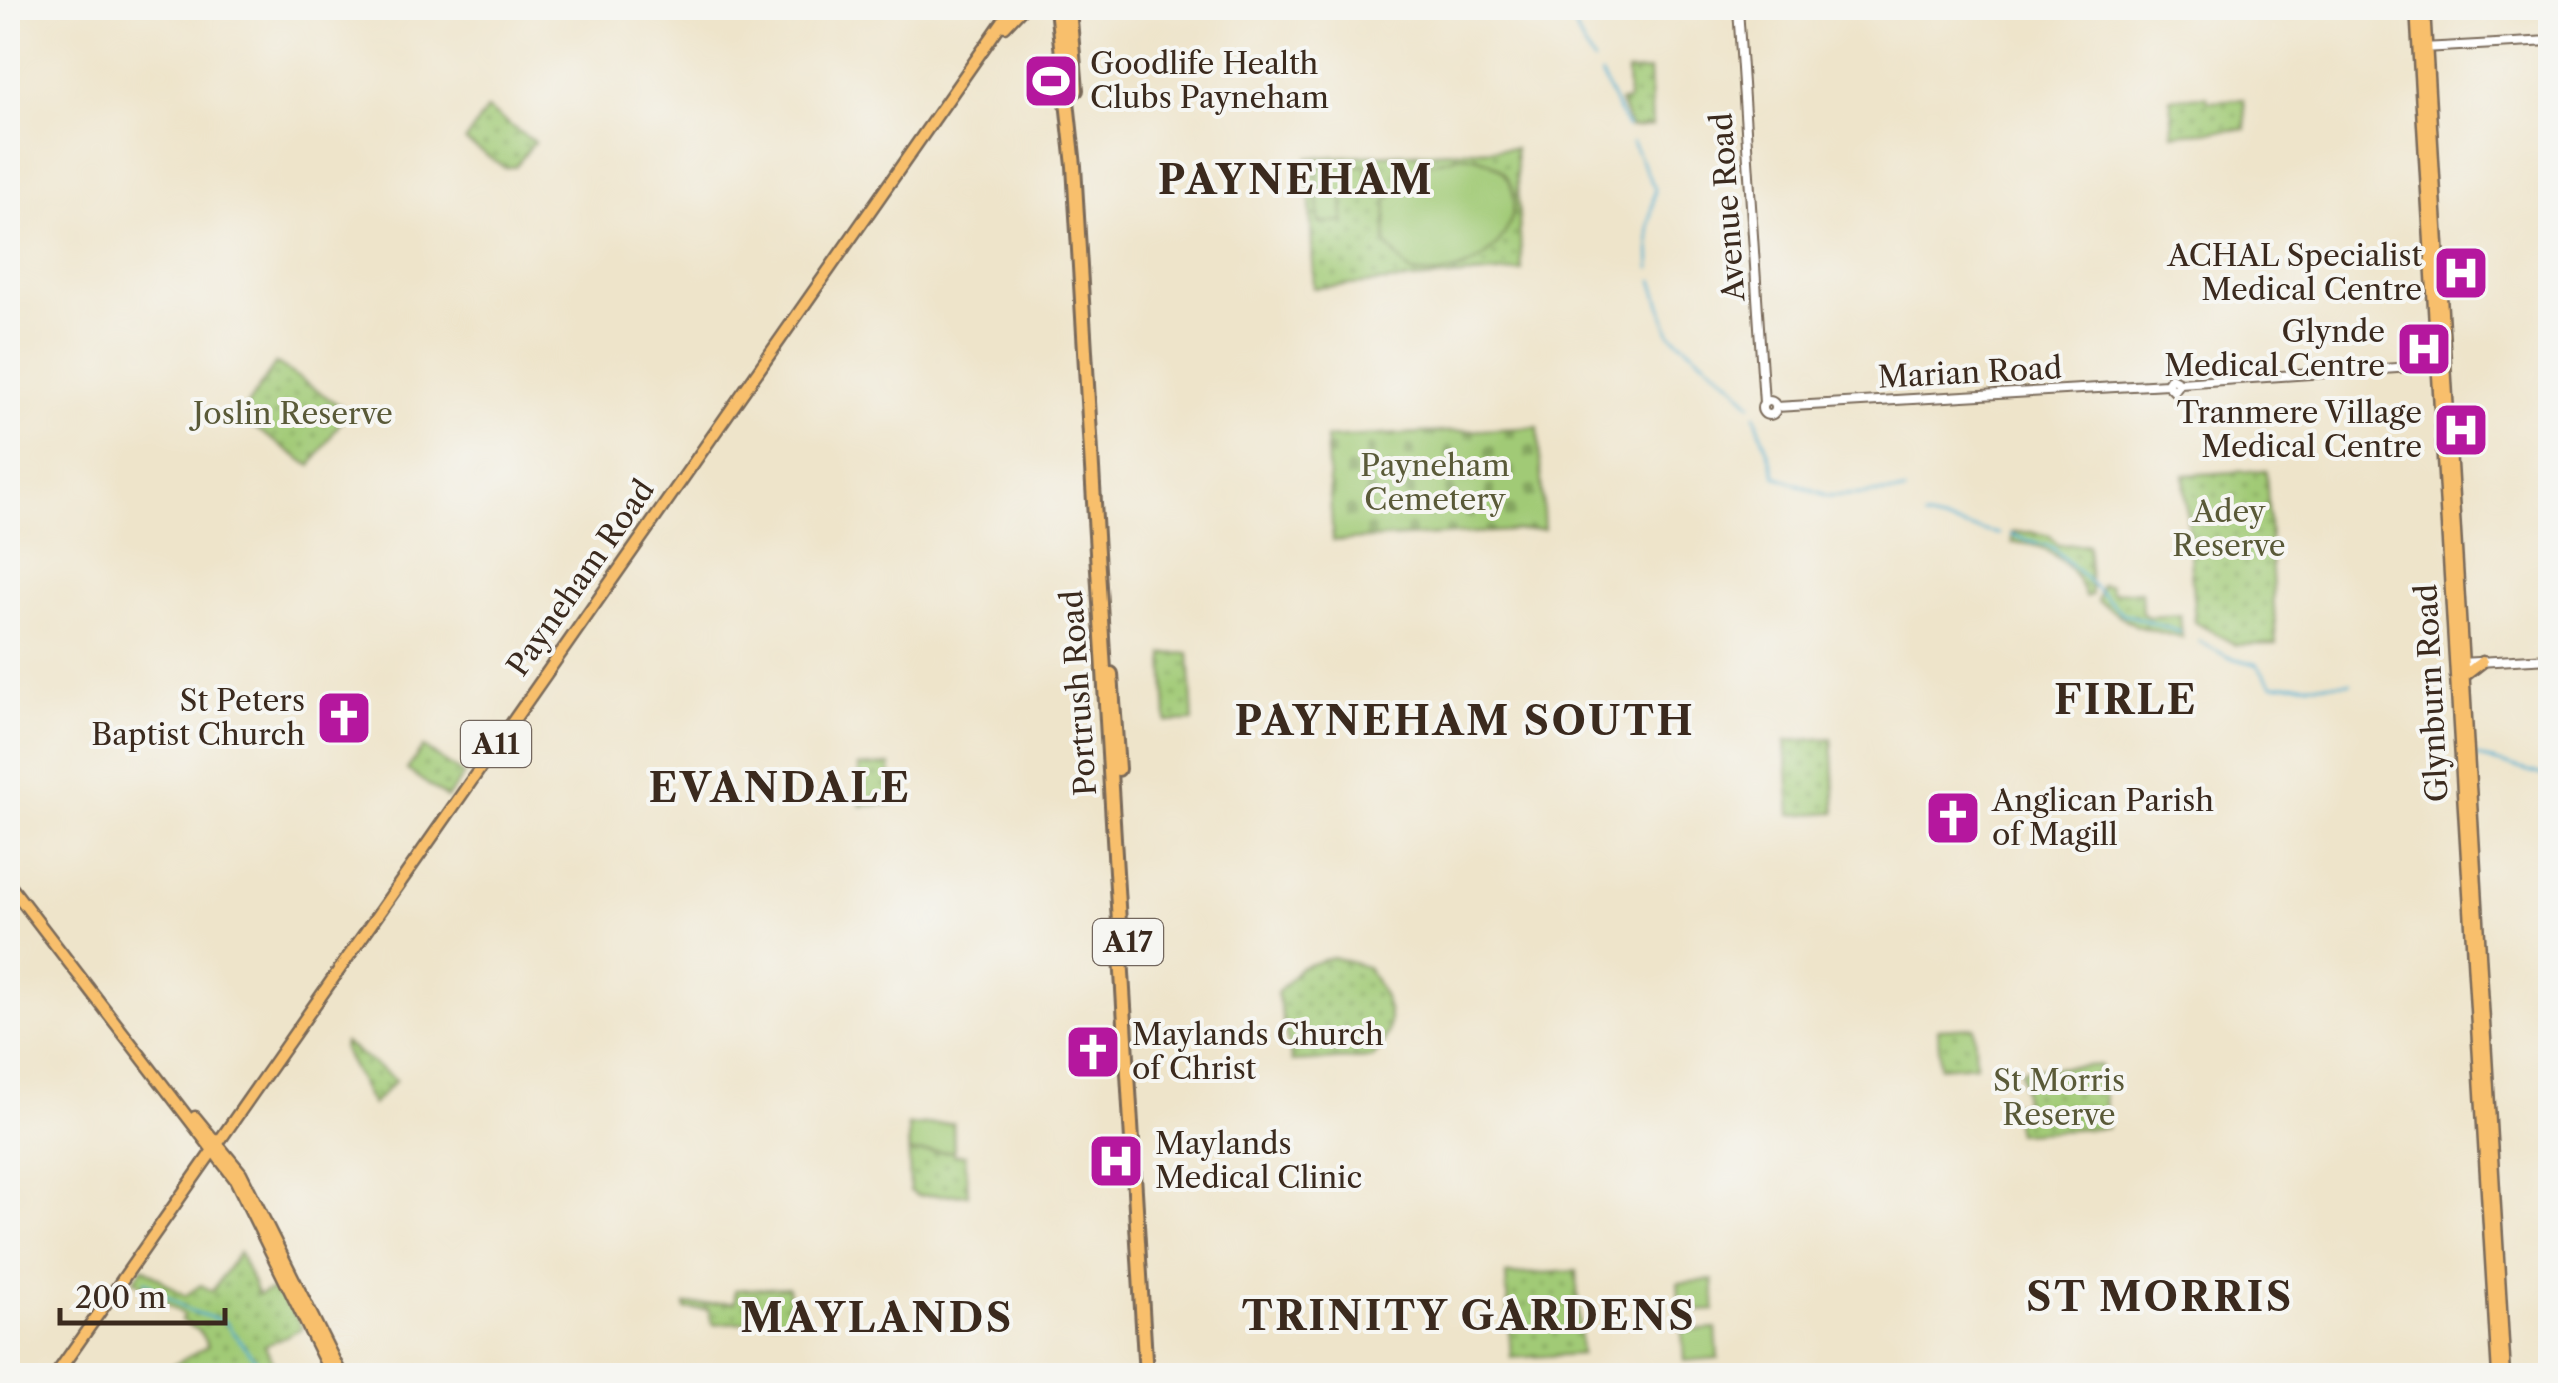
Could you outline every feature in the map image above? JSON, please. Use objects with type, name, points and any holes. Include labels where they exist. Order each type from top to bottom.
[{"type":"highway","name":"Portrush Road","points":[[1057,8],[1074,166],[1105,718],[1150,1376]]},
{"type":"highway","name":"Portrush Road","points":[[1070,8],[1116,733],[1150,1376]]},
{"type":"highway","points":[[1105,718],[1116,733],[1108,749]]},
{"type":"main road","name":"Payneham Road","points":[[55,1376],[1012,8]]},
{"type":"main road","name":"Payneham Road","points":[[978,57],[1022,8]]},
{"type":"main road","name":"Glynburn Road","points":[[2420,8],[2447,522],[2459,663],[2501,1376]]},
{"type":"main road","name":"Glynburn Road","points":[[2441,365],[2454,500],[2459,663],[2464,676],[2469,760],[2501,1376]]},
{"type":"main road","points":[[2447,522],[2454,500]]},
{"type":"main road","points":[[2464,676],[2482,662]]},
{"type":"main road","points":[[8,883],[179,1104],[241,1174],[336,1372]]},
{"type":"main road","points":[[179,1104],[214,1125],[234,1118]]},
{"type":"main road","points":[[194,1116],[215,1146]]},
{"type":"street","name":"Avenue Road","points":[[1738,8],[1766,414],[1776,408]]},
{"type":"street","points":[[2423,48],[2550,41]]},
{"type":"street","name":"Marian Road","points":[[1776,408],[2166,384],[2175,378],[2180,384],[2441,365]]},
{"type":"street","points":[[2459,663],[2550,658]]},
{"type":"green space","points":[[1649,71],[1652,126],[1630,128],[1620,102],[1628,101],[1627,72]]},
{"type":"green space","points":[[2207,96],[2208,101],[2244,99],[2246,129],[2173,134],[2171,98]]},
{"type":"green space","points":[[487,109],[534,142],[516,166],[505,168],[465,141]]},
{"type":"green space","points":[[1515,148],[1522,271],[1314,288],[1308,158]]},
{"type":"green space","points":[[1462,155],[1491,163],[1508,180],[1514,201],[1509,224],[1496,246],[1474,263],[1446,273],[1411,273],[1386,244],[1387,200],[1421,166]]},
{"type":"green space","points":[[1367,165],[1368,193],[1343,194],[1344,222],[1319,223],[1317,167]]},
{"type":"green space","name":"Joslin Reserve","points":[[276,363],[348,411],[311,466],[239,417]]},
{"type":"green space","name":"Payneham Cemetery","points":[[1538,427],[1544,529],[1333,541],[1326,438]]},
{"type":"green space","name":"Adey Reserve","points":[[2266,470],[2276,644],[2236,645],[2195,622],[2184,475]]},
{"type":"green space","points":[[2012,533],[2050,536],[2058,545],[2087,544],[2091,595],[2085,597],[2074,575],[2057,557],[2036,546],[2012,543]]},
{"type":"green space","points":[[2101,585],[2110,585],[2111,592],[2141,591],[2142,613],[2148,617],[2180,615],[2182,638],[2137,626],[2097,601]]},
{"type":"green space","points":[[1189,653],[1193,721],[1167,722],[1164,654]]},
{"type":"green space","points":[[1832,738],[1836,812],[1791,815],[1786,741]]},
{"type":"green space","points":[[423,747],[464,775],[447,798],[407,770]]},
{"type":"green space","points":[[890,765],[892,804],[861,806],[859,767]]},
{"type":"green space","points":[[1332,957],[1367,967],[1385,1001],[1387,1034],[1373,1058],[1292,1062],[1277,993],[1299,968]]},
{"type":"green space","points":[[1974,1027],[1976,1064],[1940,1067],[1938,1029]]},
{"type":"green space","points":[[344,1043],[396,1080],[372,1105],[343,1049]]},
{"type":"green space","name":"St Morris Reserve","points":[[2100,1065],[2107,1128],[2017,1133],[2011,1104],[2024,1102],[2021,1070]]},
{"type":"green space","points":[[953,1123],[954,1155],[965,1155],[968,1194],[918,1196],[910,1191],[908,1126]]},
{"type":"green space","points":[[953,1123],[954,1151],[909,1153],[908,1126]]},
{"type":"green space","points":[[239,1252],[258,1295],[282,1286],[302,1328],[265,1346],[279,1375],[155,1375],[208,1346],[199,1331],[181,1320],[184,1315],[134,1280],[143,1267],[185,1296],[201,1285],[212,1291]]},
{"type":"green space","points":[[1576,1271],[1581,1354],[1511,1358],[1506,1275]]},
{"type":"green space","points":[[1713,1280],[1715,1310],[1680,1312],[1678,1283]]},
{"type":"green space","points":[[788,1287],[791,1319],[712,1324],[708,1309],[686,1310],[685,1305],[735,1302],[735,1290]]},
{"type":"green space","points":[[1716,1329],[1718,1358],[1684,1361],[1682,1331]]},
{"type":"waterway","points":[[1564,8],[1593,62]]},
{"type":"waterway","points":[[1601,75],[1627,128]]},
{"type":"waterway","points":[[1632,142],[1655,189],[1649,226],[1651,268]]},
{"type":"waterway","points":[[1653,280],[1670,333],[1732,382],[1751,404]]},
{"type":"waterway","points":[[1755,415],[1776,476],[1828,496],[1905,492]]},
{"type":"waterway","points":[[1924,518],[1999,534]]},
{"type":"waterway","points":[[2011,535],[2052,547],[2122,613],[2180,632]]},
{"type":"waterway","points":[[2199,641],[2228,657],[2256,664],[2273,685],[2351,683]]},
{"type":"waterway","points":[[2475,756],[2550,777]]},
{"type":"waterway","points":[[145,1281],[188,1310],[225,1322],[267,1376]]},
{"type":"place","name":"Goodlife Health Clubs Payneham","points":[[1051,81]]},
{"type":"place","name":"ACHAL Specialist Medical Centre","points":[[2461,273]]},
{"type":"place","name":"Glynde Medical Centre","points":[[2424,349]]},
{"type":"place","name":"Tranmere Village Medical Centre","points":[[2461,430]]},
{"type":"place","name":"St Peters Baptist Church","points":[[344,718]]},
{"type":"place","name":"Anglican Parish of Magill","points":[[1953,818]]},
{"type":"place","name":"Maylands Church of Christ","points":[[1093,1052]]},
{"type":"place","name":"Maylands Medical Clinic","points":[[1116,1161]]},
{"type":"district","name":"PAYNEHAM","points":[[1296,180]]},
{"type":"district","name":"FIRLE","points":[[2126,700]]},
{"type":"district","name":"PAYNEHAM SOUTH","points":[[1465,721]]},
{"type":"district","name":"EVANDALE","points":[[780,788]]},
{"type":"district","name":"ST MORRIS","points":[[2160,1297]]},
{"type":"district","name":"TRINITY GARDENS","points":[[1469,1316]]},
{"type":"district","name":"MAYLANDS","points":[[877,1318]]}]
